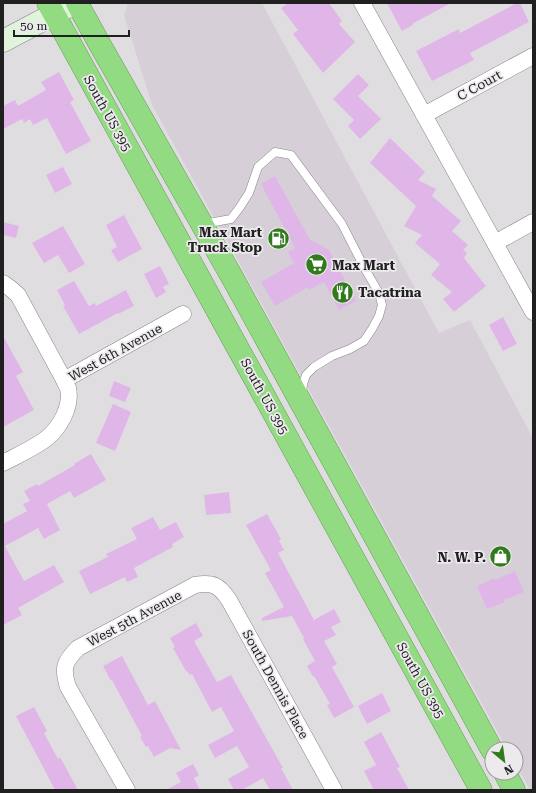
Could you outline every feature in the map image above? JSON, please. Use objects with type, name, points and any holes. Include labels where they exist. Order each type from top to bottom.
[{"type":"highway","name":"South US 395","points":[[76,3],[202,224],[487,741]]},
{"type":"highway","name":"South US 395","points":[[51,9],[481,790]]},
{"type":"highway","points":[[509,781],[514,790]]},
{"type":"street","points":[[3,41],[51,9],[76,3]]},
{"type":"street","points":[[362,3],[533,312]]},
{"type":"street","name":"C Court","points":[[424,115],[533,56]]},
{"type":"street","points":[[495,243],[533,222]]},
{"type":"street","points":[[3,283],[18,295],[64,380]]},
{"type":"street","name":"West 6th Avenue","points":[[3,463],[46,439],[61,421],[69,400],[68,389],[64,380],[183,314]]},
{"type":"street","name":"West 5th Avenue","points":[[127,790],[68,687],[65,677],[65,664],[69,656],[78,648],[196,585],[211,584]]},
{"type":"street","name":"South Dennis Place","points":[[211,584],[223,590],[229,600],[334,790]]},
{"type":"lane","points":[[202,224],[231,219],[249,193],[258,167],[275,152],[291,154],[342,224],[378,293],[382,305],[379,316],[364,341],[350,349],[332,356],[314,367],[306,375],[303,384],[301,402]]},
{"type":"shaded area","points":[[128,3],[262,3],[439,333],[470,320],[533,438],[533,790],[530,790],[524,779],[524,741],[503,741],[152,105],[124,15]]},
{"type":"building","points":[[288,3],[329,3],[342,21],[339,24],[355,42],[323,73],[293,34],[298,30],[281,8]]},
{"type":"building","points":[[387,3],[451,3],[402,31]]},
{"type":"building","points":[[517,3],[520,3],[529,22],[470,53],[474,60],[432,81],[416,51],[459,29],[460,33]]},
{"type":"building","points":[[59,72],[74,100],[70,102],[91,141],[66,154],[47,118],[33,125],[30,119],[24,123],[22,119],[3,129],[3,106],[15,100],[18,106],[46,90],[41,82]]},
{"type":"building","points":[[358,74],[369,85],[358,96],[381,119],[360,139],[348,126],[354,120],[333,99]]},
{"type":"building","points":[[390,138],[425,172],[418,180],[436,189],[432,196],[461,221],[452,231],[468,245],[463,250],[467,253],[464,258],[486,286],[454,312],[443,299],[452,292],[431,275],[440,264],[415,243],[422,235],[404,226],[416,206],[370,163]]},
{"type":"building","points":[[63,167],[72,184],[55,193],[46,175]]},
{"type":"building","points":[[275,176],[310,240],[329,250],[356,301],[339,310],[324,282],[309,290],[308,287],[275,306],[261,282],[294,263],[288,252],[295,248],[261,184]]},
{"type":"building","points":[[124,215],[142,249],[118,262],[111,250],[117,247],[106,225]]},
{"type":"building","points":[[3,222],[19,226],[16,238],[3,235]]},
{"type":"building","points":[[63,226],[85,264],[69,273],[58,255],[44,263],[32,243]]},
{"type":"building","points":[[160,266],[169,284],[163,287],[166,292],[156,298],[144,274]]},
{"type":"building","points":[[74,281],[89,306],[95,303],[96,306],[126,290],[134,306],[79,334],[63,306],[65,305],[57,290]]},
{"type":"building","points":[[503,317],[517,344],[503,351],[489,325]]},
{"type":"building","points":[[3,336],[23,372],[16,376],[34,410],[3,427]]},
{"type":"building","points":[[114,381],[131,388],[125,402],[109,396]]},
{"type":"building","points":[[113,404],[131,412],[115,451],[96,443]]},
{"type":"building","points":[[91,454],[106,480],[74,498],[70,491],[47,504],[60,530],[44,539],[38,528],[5,546],[24,581],[54,565],[64,582],[18,608],[22,615],[3,625],[3,524],[27,511],[23,504],[30,501],[24,491],[37,484],[38,486]]},
{"type":"building","points":[[229,492],[231,513],[206,515],[204,495]]},
{"type":"building","points":[[267,514],[281,539],[279,541],[284,550],[278,553],[314,620],[334,609],[341,622],[331,627],[336,635],[324,641],[337,664],[332,667],[354,707],[334,718],[327,705],[330,704],[307,666],[315,661],[292,616],[262,621],[262,618],[284,607],[265,573],[271,570],[246,525]]},
{"type":"building","points":[[153,517],[160,530],[176,522],[184,537],[172,544],[173,547],[134,568],[138,577],[127,582],[125,577],[90,594],[79,571],[108,557],[106,554],[137,539],[131,528]]},
{"type":"building","points":[[515,571],[524,592],[487,609],[477,586]]},
{"type":"building","points":[[196,623],[203,636],[194,641],[217,682],[231,675],[283,768],[281,768],[293,790],[270,790],[263,778],[242,790],[234,790],[228,779],[249,767],[237,746],[215,758],[208,745],[234,731],[221,707],[212,712],[192,674],[190,675],[186,671],[173,648],[175,647],[170,638]]},
{"type":"building","points":[[122,656],[148,705],[155,701],[181,750],[170,748],[154,757],[148,746],[146,747],[140,737],[142,736],[103,666]]},
{"type":"building","points":[[382,693],[391,711],[367,724],[358,706]]},
{"type":"building","points":[[34,707],[47,731],[44,733],[58,759],[60,757],[78,790],[55,790],[16,716]]},
{"type":"building","points":[[381,732],[400,767],[397,768],[409,790],[374,790],[364,771],[376,765],[364,742]]},
{"type":"building","points":[[193,764],[199,775],[194,778],[200,790],[166,790],[181,782],[176,773]]},
{"type":"place","name":"Max Mart Truck Stop","points":[[278,239]]},
{"type":"place","name":"Max Mart","points":[[316,265]]},
{"type":"place","name":"Tacatrina","points":[[342,292]]},
{"type":"place","name":"N. W. P.","points":[[501,557]]}]
